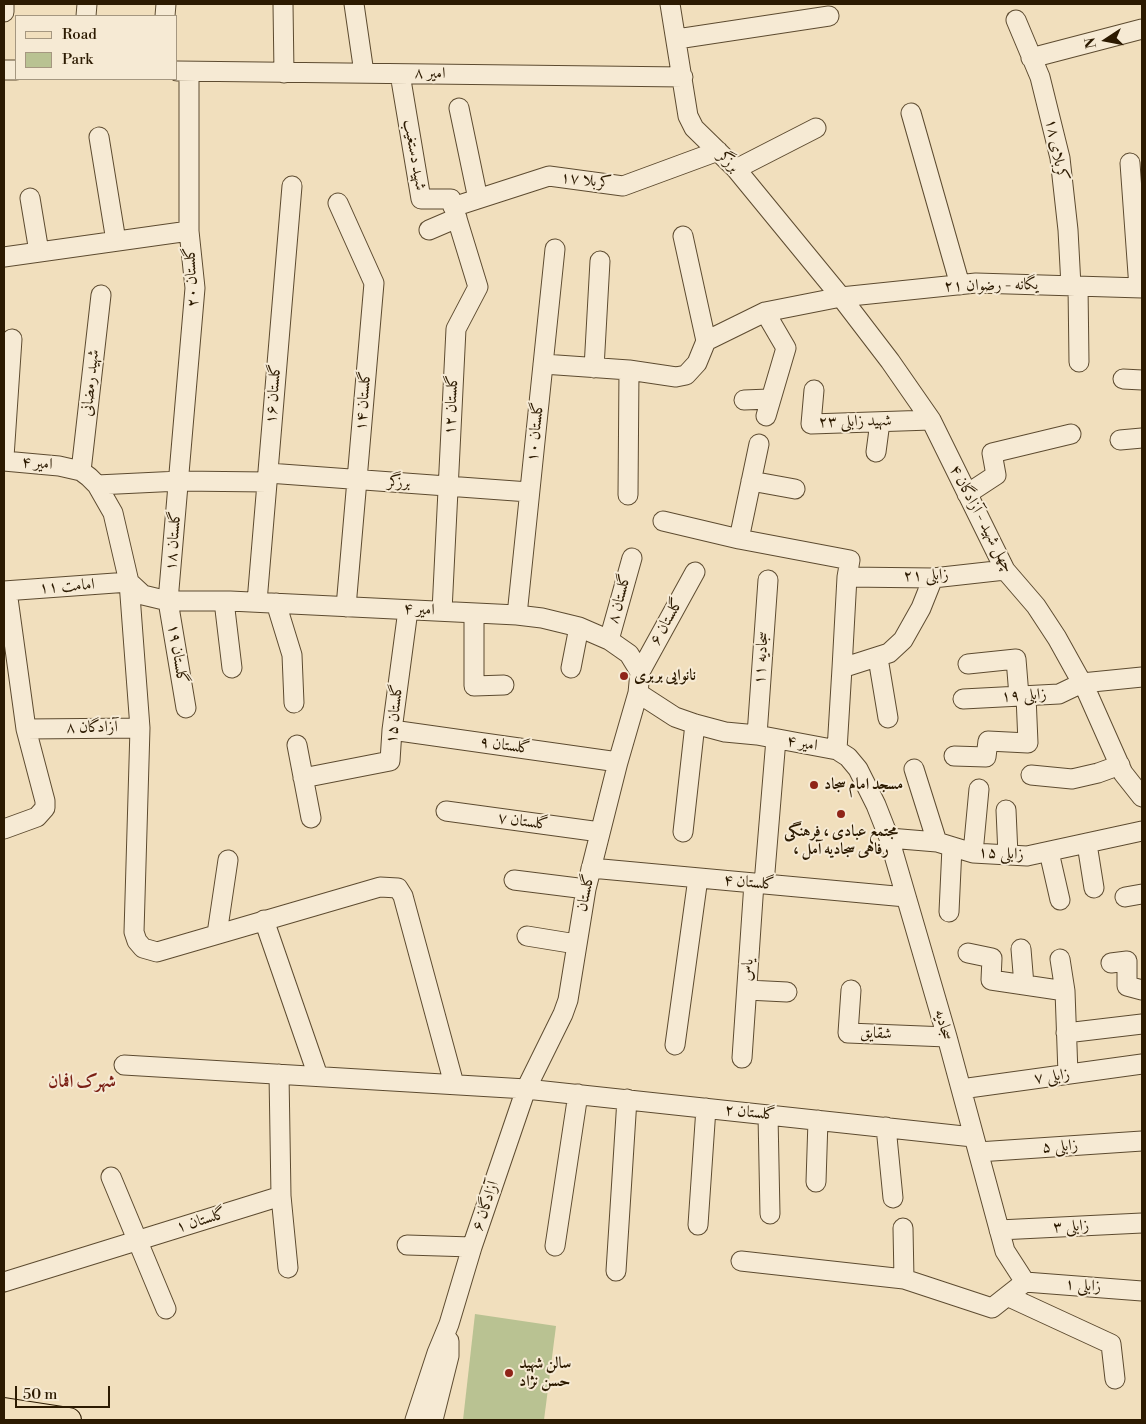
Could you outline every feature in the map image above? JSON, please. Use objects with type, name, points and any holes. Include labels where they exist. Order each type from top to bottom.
[{"type":"main road","points":[[4,1410],[58,1419]]},
{"type":"street","points":[[4,4],[4,12]]},
{"type":"street","points":[[282,4],[284,72]]},
{"type":"street","points":[[354,4],[364,73]]},
{"type":"street","name":"برزگر","points":[[670,4],[691,122],[736,169],[841,297]]},
{"type":"street","points":[[676,39],[829,16]]},
{"type":"street","name":"کربلای ۱۸","points":[[1016,20],[1045,93],[1060,158],[1074,286],[1079,362]]},
{"type":"street","points":[[1031,58],[1142,29]]},
{"type":"street","name":"امیر ۸","points":[[182,71],[683,77]]},
{"type":"street","name":"گلستان ۲۰","points":[[180,481],[195,288],[189,231],[182,71]]},
{"type":"street","name":"شهید دستغیب","points":[[400,74],[421,199],[451,199],[455,213]]},
{"type":"street","points":[[460,108],[478,199]]},
{"type":"street","points":[[912,113],[960,285]]},
{"type":"street","points":[[736,169],[816,128]]},
{"type":"street","points":[[98,137],[116,242]]},
{"type":"street","name":"کربلا ۱۷","points":[[429,230],[478,199],[549,176],[623,186],[718,151]]},
{"type":"street","points":[[1130,163],[1141,288]]},
{"type":"street","name":"گلستان ۱۶","points":[[257,602],[292,186]]},
{"type":"street","points":[[30,198],[39,252]]},
{"type":"street","name":"گلستان ۱۴","points":[[338,204],[374,284],[346,607]]},
{"type":"street","name":"گلستان ۱۲","points":[[442,611],[456,329],[478,288],[455,213]]},
{"type":"street","points":[[4,257],[189,231]]},
{"type":"street","points":[[543,364],[630,370],[676,377],[686,374],[697,363],[706,341],[683,236]]},
{"type":"street","name":"گلستان ۱۰","points":[[517,615],[555,249]]},
{"type":"street","points":[[594,368],[600,261]]},
{"type":"street","name":"یگانه - رضوان ۲۱","points":[[706,341],[765,312],[841,297],[960,285],[1141,288]]},
{"type":"street","name":"شهید رمضانی","points":[[81,471],[101,295]]},
{"type":"street","name":"چهل شهید - آزادگان ۴","points":[[841,297],[890,361],[931,420],[1005,570],[1036,606],[1082,683],[1120,765],[1142,797]]},
{"type":"street","points":[[744,400],[768,407],[786,348],[765,312]]},
{"type":"street","points":[[4,457],[7,369],[12,338]]},
{"type":"street","points":[[628,495],[630,370]]},
{"type":"street","points":[[1123,379],[1142,380]]},
{"type":"street","name":"شهید زابلی ۲۳","points":[[814,390],[811,424],[931,420]]},
{"type":"street","points":[[876,452],[880,422]]},
{"type":"street","points":[[967,494],[996,475],[992,453],[1071,434]]},
{"type":"street","points":[[1120,440],[1142,438]]},
{"type":"street","points":[[739,539],[759,444]]},
{"type":"street","name":"امیر ۴","points":[[4,461],[59,466],[81,471],[97,485],[113,513],[130,582],[143,595],[168,600],[257,602],[517,615],[578,627],[609,640],[629,654],[640,672]]},
{"type":"street","name":"برزگر","points":[[97,485],[267,478],[358,480],[530,492]]},
{"type":"street","name":"گلستان ۱۸","points":[[168,600],[180,481]]},
{"type":"street","points":[[752,481],[795,489]]},
{"type":"street","points":[[663,521],[739,539],[850,560],[847,577],[836,750]]},
{"type":"street","name":"گلستان ۸","points":[[609,640],[632,558]]},
{"type":"street","name":"زابلی ۲۱","points":[[847,577],[933,578],[1005,570]]},
{"type":"street","name":"گلستان ۶","points":[[640,672],[695,572]]},
{"type":"street","points":[[842,668],[889,653],[903,640],[921,608],[933,578]]},
{"type":"street","name":"سجادیه ۱۱","points":[[757,735],[768,580]]},
{"type":"street","name":"امامت ۱۱","points":[[5,591],[130,582]]},
{"type":"street","name":"آزادگان ۸","points":[[26,729],[140,728],[130,582]]},
{"type":"street","points":[[4,829],[37,817],[45,808],[45,801],[26,729],[12,698],[5,591]]},
{"type":"street","name":"گلستان ۱۹","points":[[168,600],[186,708]]},
{"type":"street","points":[[224,601],[232,668]]},
{"type":"street","points":[[276,603],[292,655],[294,703]]},
{"type":"street","name":"گلستان ۱۵","points":[[303,778],[390,761],[392,730],[408,610]]},
{"type":"street","points":[[474,613],[474,686],[504,685]]},
{"type":"street","points":[[571,668],[578,627]]},
{"type":"street","points":[[878,658],[888,718]]},
{"type":"street","points":[[954,756],[986,757],[988,741],[1028,743],[1016,659],[968,664]]},
{"type":"street","points":[[638,693],[640,672]]},
{"type":"street","name":"زابلی ۱۹","points":[[964,699],[1059,694],[1082,683],[1142,676]]},
{"type":"street","name":"امیر ۴","points":[[638,693],[675,717],[695,724],[725,732],[757,735],[836,750],[848,757],[858,769]]},
{"type":"street","name":"گلستان","points":[[526,1089],[568,1000],[586,889],[618,762],[638,693]]},
{"type":"street","points":[[683,832],[695,724]]},
{"type":"street","points":[[140,728],[134,932],[137,941],[143,948],[157,952],[380,887],[398,888],[403,896],[454,1084]]},
{"type":"street","name":"گلستان ۹","points":[[392,730],[618,762]]},
{"type":"street","name":"یاس","points":[[742,1058],[746,990],[776,740]]},
{"type":"street","points":[[297,745],[310,818]]},
{"type":"street","points":[[1031,775],[1072,778],[1098,773],[1120,765]]},
{"type":"street","name":"سجادیه","points":[[858,769],[876,805],[889,838],[947,1037],[1005,1251],[1025,1282]]},
{"type":"street","points":[[914,769],[944,845],[949,912]]},
{"type":"street","points":[[973,853],[979,789]]},
{"type":"street","points":[[1006,810],[1008,855]]},
{"type":"street","name":"گلستان ۷","points":[[446,811],[600,832]]},
{"type":"street","name":"زابلی ۱۵","points":[[889,838],[944,845],[973,853],[1027,856],[1142,831]]},
{"type":"street","points":[[1087,844],[1094,888]]},
{"type":"street","points":[[1049,852],[1060,900]]},
{"type":"street","points":[[217,934],[228,860]]},
{"type":"street","name":"گلستان ۴","points":[[591,868],[906,897]]},
{"type":"street","points":[[675,1046],[698,878]]},
{"type":"street","points":[[514,880],[586,889]]},
{"type":"street","points":[[264,920],[318,1076]]},
{"type":"street","points":[[527,936],[576,944]]},
{"type":"street","points":[[1021,950],[1024,985]]},
{"type":"street","points":[[968,953],[992,958],[991,980],[1065,991]]},
{"type":"street","points":[[1060,959],[1065,991],[1068,1074]]},
{"type":"street","points":[[1111,963],[1127,961],[1127,986],[1142,990]]},
{"type":"street","points":[[746,990],[787,992]]},
{"type":"street","name":"شقایق","points":[[851,990],[848,1033],[947,1037]]},
{"type":"street","points":[[1066,1033],[1142,1024]]},
{"type":"street","name":"زابلی ۷","points":[[961,1089],[1142,1064]]},
{"type":"street","points":[[124,1065],[526,1089]]},
{"type":"street","points":[[279,1074],[281,1196],[288,1268]]},
{"type":"street","name":"گلستان ۲","points":[[526,1089],[886,1127],[976,1144]]},
{"type":"street","name":"آزادگان ۶","points":[[415,1420],[437,1353],[450,1324],[472,1247],[526,1089]]},
{"type":"street","points":[[555,1246],[578,1094]]},
{"type":"street","points":[[616,1271],[627,1100]]},
{"type":"street","points":[[698,1225],[706,1108]]},
{"type":"street","points":[[768,1115],[770,1214]]},
{"type":"street","points":[[816,1182],[818,1120]]},
{"type":"street","points":[[886,1127],[893,1198]]},
{"type":"street","name":"زابلی ۵","points":[[976,1144],[1142,1141]]},
{"type":"street","points":[[111,1177],[166,1309]]},
{"type":"street","name":"گلستان ۱","points":[[4,1282],[281,1196]]},
{"type":"street","name":"زابلی ۳","points":[[999,1230],[1142,1223]]},
{"type":"street","points":[[903,1228],[904,1279]]},
{"type":"street","points":[[407,1245],[472,1247]]},
{"type":"street","points":[[741,1262],[904,1279],[992,1308],[1025,1282]]},
{"type":"street","name":"زابلی ۱","points":[[1025,1282],[1142,1291]]},
{"type":"street","points":[[1007,1296],[1111,1344],[1115,1378]]},
{"type":"street","name":"آزادگان ۶","points":[[433,1420],[449,1356],[450,1324]]},
{"type":"green space","name":"سالن شهید حسن نژاد","points":[[475,1314],[556,1326],[544,1420],[463,1420]]},
{"type":"place","name":"نانوایی بربری","points":[[624,676]]},
{"type":"place","name":"مسجد امام سجاد","points":[[814,785]]},
{"type":"place","name":"مجتمع عبادی ، فرهنگی ، رفاهی سجادیه آمل","points":[[841,814]]},
{"type":"place","name":"سالن شهید حسن نژاد","points":[[509,1373]]},
{"type":"district","name":"شهرک افمان","points":[[82,1083]]}]
